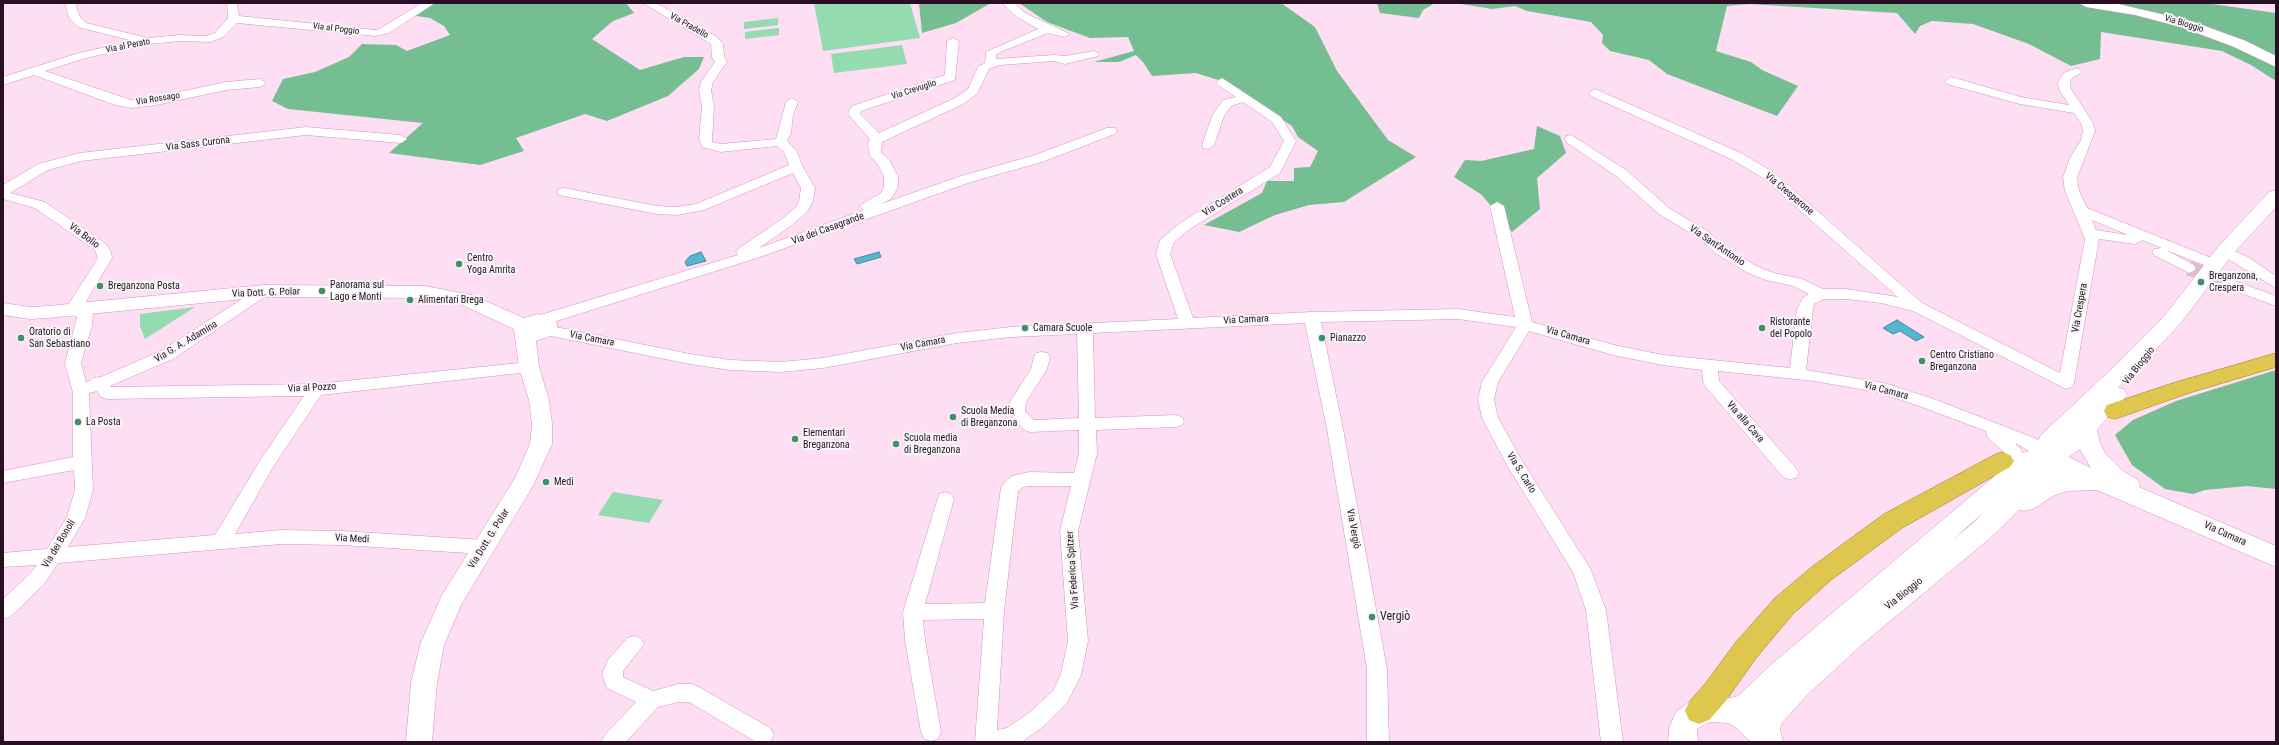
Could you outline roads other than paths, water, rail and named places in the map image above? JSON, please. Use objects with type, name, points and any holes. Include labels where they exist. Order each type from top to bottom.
[{"type":"highway","points":[[2116,411],[2181,388],[2276,360]]},
{"type":"highway","points":[[1699,710],[1716,693],[1746,650],[1784,606],[1822,573],[1892,521],[2010,465]]},
{"type":"main road","name":"Via Bioggio","points":[[2086,3],[2135,11],[2186,24],[2240,44],[2276,62]]},
{"type":"main road","name":"Via Bioggio","points":[[1731,711],[1748,705],[1783,671],[2010,465],[2065,450],[2085,430],[2132,376],[2172,319],[2219,258],[2276,196]]},
{"type":"main road","name":"Via Bioggio","points":[[1767,741],[1766,729],[1769,717],[1797,686],[1856,633],[1980,532],[2003,509],[2048,470],[2047,445],[2050,440],[2127,367],[2172,319]]},
{"type":"main road","points":[[2085,430],[2088,443],[2097,459],[2116,478],[2173,512]]},
{"type":"main road","name":"Via Camara","points":[[2047,455],[2059,464],[2276,557]]},
{"type":"main road","name":"Via Camara","points":[[2047,455],[2067,460],[2173,512]]},
{"type":"main road","points":[[1980,532],[2018,505],[2056,485],[2077,482],[2105,484]]},
{"type":"main road","name":"Via Bioggio","points":[[1699,710],[1714,709],[1731,711],[1745,718],[1757,728],[1767,741]]},
{"type":"main road","points":[[1683,742],[1683,728],[1686,721],[1699,710]]},
{"type":"street","points":[[70,3],[75,18],[82,25],[149,41]]},
{"type":"street","points":[[232,3],[234,19]]},
{"type":"street","name":"Via al Poggio","points":[[234,19],[376,33],[385,31],[430,3]]},
{"type":"street","name":"Via Pradello","points":[[648,3],[710,37],[717,44],[718,57],[721,59],[721,62],[707,82],[705,90],[708,107],[705,139],[707,144],[720,148],[780,142]]},
{"type":"street","points":[[1007,3],[1021,15],[1047,29],[1064,34]]},
{"type":"street","name":"Via al Perato","points":[[3,81],[37,72],[83,55],[149,41],[180,38],[207,40],[219,34],[234,19]]},
{"type":"street","points":[[991,63],[990,54],[996,50],[1047,29]]},
{"type":"street","name":"Via Crevuglio","points":[[935,94],[859,119],[854,114],[856,109],[951,77],[954,42]]},
{"type":"street","points":[[829,229],[847,214],[870,206],[886,196],[891,187],[891,176],[884,163],[875,154],[874,143],[877,139],[960,101],[973,91],[984,67],[991,63],[1054,58],[1065,60],[1094,54]]},
{"type":"street","name":"Via Rossago","points":[[37,72],[119,102],[131,104],[156,101],[226,86],[260,83]]},
{"type":"street","name":"Via Crespera","points":[[2066,383],[2092,246],[2091,233],[2072,191],[2070,178],[2077,158],[2087,140],[2089,131],[2079,110],[2065,90],[2064,82],[2068,76],[2077,72]]},
{"type":"street","name":"Via Costera","points":[[1187,323],[1163,254],[1167,240],[1185,226],[1275,170],[1284,156],[1290,141],[1277,120],[1222,82]]},
{"type":"street","points":[[1951,82],[2020,100],[2079,110]]},
{"type":"street","name":"Via Cresperone","points":[[1595,93],[1627,109],[1736,156],[1768,175],[1918,307],[2066,383]]},
{"type":"street","points":[[1208,145],[1218,116],[1227,103],[1246,98]]},
{"type":"street","points":[[733,261],[735,257],[787,222],[802,209],[808,194],[808,188],[796,167],[790,150],[780,142],[785,133],[787,115],[792,102]]},
{"type":"street","points":[[859,119],[877,139]]},
{"type":"street","name":"Via dei Casagrande","points":[[534,328],[829,229],[931,191],[1037,159],[1111,130]]},
{"type":"street","name":"Via Sass Curona","points":[[3,192],[42,167],[80,157],[306,131],[401,139]]},
{"type":"street","name":"Via Sant'Antonio","points":[[1571,139],[1621,173],[1664,211],[1702,234],[1722,251],[1751,269],[1771,277],[1797,282],[1821,294]]},
{"type":"street","points":[[564,192],[657,210],[677,211],[699,207],[796,167]]},
{"type":"street","name":"Via Bolio","points":[[3,195],[40,205],[87,236],[104,252],[105,258],[101,266],[73,310]]},
{"type":"street","points":[[1497,206],[1525,325]]},
{"type":"street","points":[[2081,211],[2219,258],[2248,263],[2276,283]]},
{"type":"street","points":[[2091,233],[2140,241],[2189,268]]},
{"type":"street","points":[[2229,284],[2276,301]]},
{"type":"street","name":"Via Dott. G. Polar","points":[[3,309],[30,313],[264,291],[378,291],[440,294],[476,303],[534,328],[529,367],[540,406],[542,424],[541,444],[525,480],[450,602],[432,645],[424,683],[420,742]]},
{"type":"street","name":"Via G. A. Adamina","points":[[81,393],[99,382],[167,355],[264,291]]},
{"type":"street","points":[[1797,374],[1805,309],[1808,301],[1821,294]]},
{"type":"street","name":"Via Cresperone","points":[[1821,294],[1862,296],[1918,307]]},
{"type":"street","name":"Via dei Bonoli","points":[[3,611],[37,579],[52,557],[76,518],[84,490],[81,393],[73,363],[84,325],[85,314],[73,310]]},
{"type":"street","name":"Via Camara","points":[[534,328],[696,360],[730,365],[781,367],[824,363],[957,338],[1011,332],[1312,317],[1458,314],[1525,325],[1613,350],[1663,360],[1797,374],[1878,387],[1942,408],[2031,443],[2047,455]]},
{"type":"street","name":"Via Vergiò","points":[[1312,317],[1335,429],[1377,669],[1380,704],[1378,742]]},
{"type":"street","name":"Via S. Carlo","points":[[1525,325],[1494,371],[1486,399],[1489,412],[1499,437],[1582,570],[1596,610],[1612,742]]},
{"type":"street","name":"Via Federica Spitzer","points":[[986,742],[1012,737],[1037,719],[1060,697],[1071,675],[1078,641],[1069,532],[1071,514],[1082,480],[1088,453],[1086,425],[1085,328]]},
{"type":"street","points":[[1042,357],[1039,369],[1018,402],[1016,412],[1030,426],[1176,421]]},
{"type":"street","name":"Via alla Cava","points":[[1710,366],[1711,382],[1790,473]]},
{"type":"street","name":"Via al Pozzo","points":[[99,382],[107,393],[189,390],[316,390],[529,367]]},
{"type":"street","points":[[221,541],[267,463],[316,390]]},
{"type":"street","name":"Via Camara","points":[[1942,408],[2032,451],[2047,455]]},
{"type":"street","points":[[1993,433],[2012,450],[2010,465]]},
{"type":"street","points":[[3,477],[82,462]]},
{"type":"street","points":[[986,742],[994,611],[1010,488],[1018,481],[1029,479],[1082,480]]},
{"type":"street","points":[[931,732],[915,640],[913,612],[945,500]]},
{"type":"street","name":"Via Medi","points":[[3,560],[52,557],[281,536],[484,547]]},
{"type":"street","points":[[913,612],[994,611]]},
{"type":"street","points":[[634,644],[615,666],[612,674],[614,682],[652,700]]},
{"type":"street","points":[[612,742],[652,700],[678,692],[692,693],[762,736]]},
{"type":"water","points":[[701,252],[706,261],[687,266],[685,262],[690,256]]},
{"type":"water","points":[[879,252],[881,257],[857,264],[854,259]]},
{"type":"water","points":[[1897,320],[1924,337],[1916,341],[1900,331],[1893,334],[1883,328]]},
{"type":"tunnel","points":[[2189,268],[2229,284]]},
{"type":"place","name":"Centro Yoga Amrita","points":[[459,264]]},
{"type":"place","name":"Breganzona, Crespera","points":[[2201,282]]},
{"type":"place","name":"Breganzona Posta","points":[[100,286]]},
{"type":"place","name":"Panorama sul Lago e Monti","points":[[322,291]]},
{"type":"place","name":"Alimentari Brega","points":[[410,300]]},
{"type":"place","name":"Camara Scuole","points":[[1025,328]]},
{"type":"place","name":"Ristorante del Popolo","points":[[1762,328]]},
{"type":"place","name":"Oratorio di San Sebastiano","points":[[21,338]]},
{"type":"place","name":"Pianazzo","points":[[1322,338]]},
{"type":"place","name":"Centro Cristiano Breganzona","points":[[1922,361]]},
{"type":"place","name":"Scuola Media di Breganzona","points":[[953,417]]},
{"type":"place","name":"La Posta","points":[[78,422]]},
{"type":"place","name":"Elementari Breganzona","points":[[795,439]]},
{"type":"place","name":"Scuola media di Breganzona","points":[[896,444]]},
{"type":"place","name":"Medi","points":[[546,482]]},
{"type":"place","name":"Vergiò","points":[[1372,617]]}]
